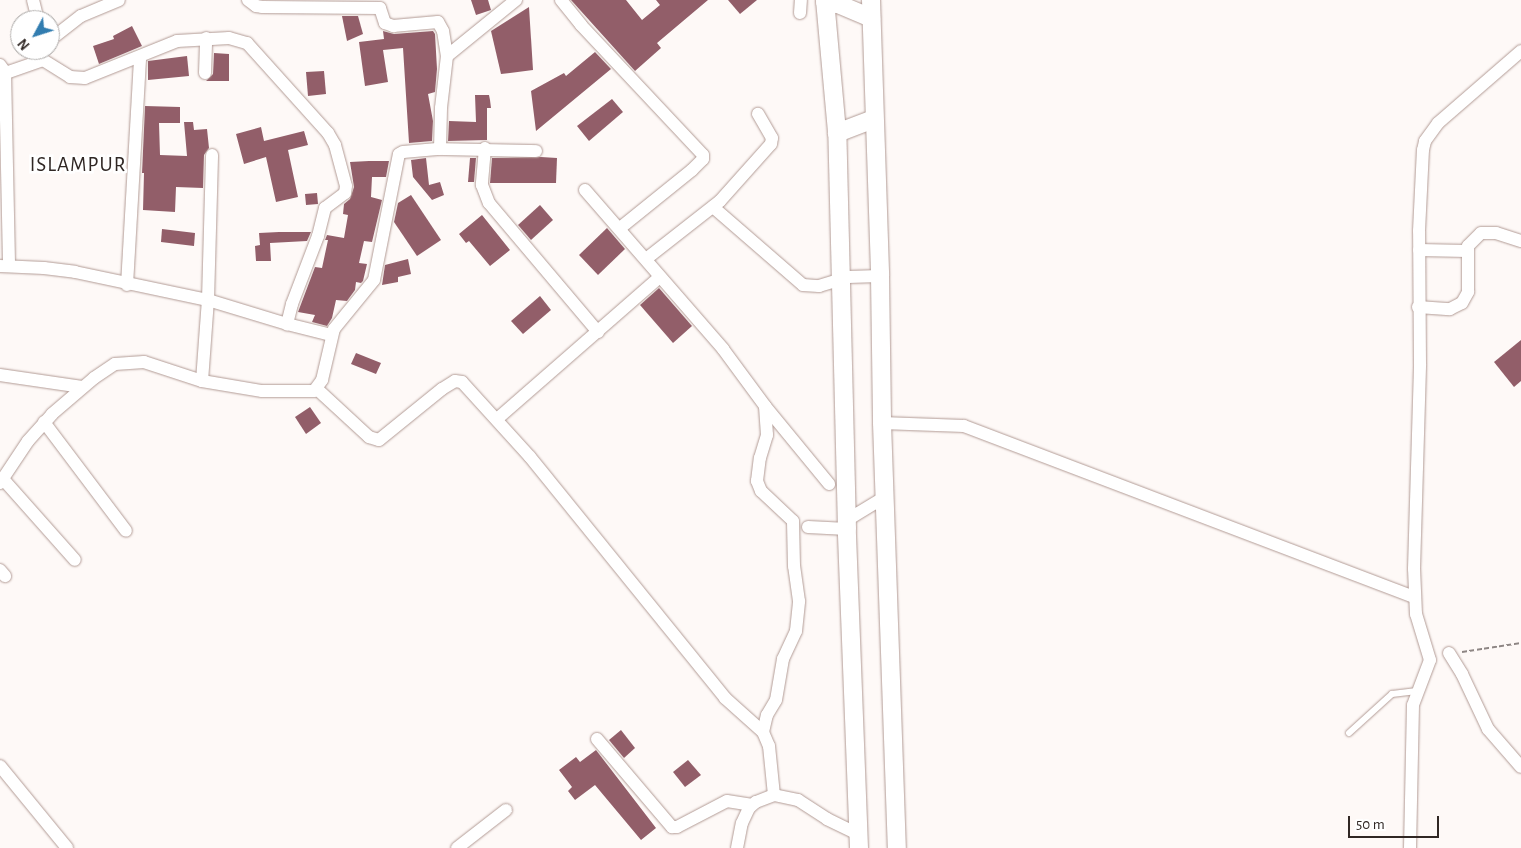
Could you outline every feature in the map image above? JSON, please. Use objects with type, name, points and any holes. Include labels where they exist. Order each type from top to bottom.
[{"type":"street","points":[[60,32],[81,16],[120,0]]},
{"type":"street","points":[[248,0],[256,6],[377,8],[382,10],[385,23],[393,26],[438,22],[443,31],[447,56],[440,149]]},
{"type":"street","points":[[447,56],[516,0]]},
{"type":"street","points":[[561,0],[581,26],[703,158],[692,170],[620,228]]},
{"type":"street","points":[[871,0],[873,119],[880,276],[882,423],[897,848]]},
{"type":"street","points":[[858,841],[847,525],[837,132],[825,1],[838,4],[871,18]]},
{"type":"street","points":[[205,73],[206,38]]},
{"type":"street","points":[[49,60],[63,74],[77,78],[95,76],[177,41],[229,38],[247,43],[314,115],[335,145],[346,190],[325,208],[318,236],[286,324]]},
{"type":"street","points":[[1410,848],[1412,713],[1418,691],[1426,673],[1430,654],[1418,625],[1414,569],[1420,364],[1419,250],[1422,165],[1425,141],[1438,123],[1521,51]]},
{"type":"street","points":[[127,284],[140,57]]},
{"type":"street","points":[[30,60],[2,70],[5,266],[67,271],[208,300],[286,324],[331,335]]},
{"type":"street","points":[[646,259],[713,207],[738,184],[772,143],[772,138],[758,114]]},
{"type":"street","points":[[837,132],[873,119]]},
{"type":"street","points":[[485,148],[482,185],[489,203],[598,332]]},
{"type":"street","points":[[317,389],[322,380],[331,335],[336,325],[366,293],[374,280],[399,154],[403,152],[440,149],[485,148],[536,151]]},
{"type":"street","points":[[202,381],[208,300],[212,155]]},
{"type":"street","points":[[585,190],[620,228],[723,349],[765,406],[830,484]]},
{"type":"street","points":[[713,207],[803,285],[819,286],[841,278],[880,276]]},
{"type":"street","points":[[1418,307],[1450,308],[1462,303],[1466,298],[1468,287],[1467,251],[1470,242],[1481,233],[1496,233],[1521,241]]},
{"type":"street","points":[[1419,250],[1467,251]]},
{"type":"street","points":[[497,419],[660,277]]},
{"type":"street","points":[[75,560],[2,481],[28,441],[44,422],[82,387],[110,367],[136,362],[162,366],[202,381],[262,391],[300,392],[317,389]]},
{"type":"street","points":[[0,375],[82,387]]},
{"type":"street","points":[[317,389],[369,437],[378,440],[384,438],[442,389],[457,380],[462,382],[497,419],[725,698],[763,732],[769,746],[774,795]]},
{"type":"street","points":[[765,406],[767,435],[760,458],[757,481],[761,490],[793,521],[808,527],[847,525],[885,497]]},
{"type":"street","points":[[44,422],[126,531]]},
{"type":"street","points":[[882,423],[964,426],[1416,597]]},
{"type":"street","points":[[763,732],[767,715],[776,700],[783,659],[796,631],[799,602],[794,566],[793,521]]},
{"type":"street","points":[[794,537],[808,527]]},
{"type":"street","points":[[1448,653],[1462,674],[1484,724],[1492,736],[1521,767]]},
{"type":"street","points":[[597,739],[672,827],[677,827],[727,801],[751,805],[774,795],[798,800],[858,841]]},
{"type":"street","points":[[0,766],[67,848]]},
{"type":"street","points":[[736,848],[744,817],[751,805]]},
{"type":"street","points":[[457,848],[506,810]]},
{"type":"lane","points":[[1350,733],[1392,694],[1418,691]]},
{"type":"path","points":[[1448,653],[1521,643]]},
{"type":"building","points":[[471,0],[488,0],[491,10],[476,15]]},
{"type":"building","points":[[571,0],[626,0],[642,20],[660,5],[656,0],[708,0],[657,43],[661,48],[635,71]]},
{"type":"building","points":[[728,0],[757,0],[740,14]]},
{"type":"building","points":[[529,7],[533,70],[501,74],[491,31]]},
{"type":"building","points":[[342,16],[358,16],[363,34],[347,41]]},
{"type":"building","points":[[132,26],[142,46],[99,64],[93,46],[114,39],[113,36]]},
{"type":"building","points":[[383,31],[394,34],[433,31],[435,34],[437,69],[435,92],[428,94],[433,121],[432,141],[409,143],[403,48],[383,50],[388,82],[365,86],[359,42],[384,39]]},
{"type":"building","points":[[595,52],[611,69],[536,131],[531,91],[564,73],[566,76]]},
{"type":"building","points":[[214,53],[229,54],[229,81],[206,81],[213,74]]},
{"type":"building","points":[[187,56],[189,76],[148,80],[148,61]]},
{"type":"building","points":[[324,71],[326,94],[308,96],[306,72]]},
{"type":"building","points":[[475,95],[489,95],[491,108],[487,108],[487,140],[448,141],[449,121],[476,122]]},
{"type":"building","points":[[612,99],[623,112],[589,141],[577,126]]},
{"type":"building","points":[[145,106],[180,107],[180,123],[159,123],[160,155],[187,156],[184,122],[193,122],[194,130],[207,129],[209,148],[204,155],[203,188],[176,187],[175,212],[143,210],[144,173],[142,173]]},
{"type":"building","points":[[261,127],[264,141],[304,131],[308,145],[288,150],[298,197],[276,202],[266,157],[244,164],[236,134]]},
{"type":"building","points":[[426,158],[429,185],[440,182],[444,195],[432,200],[413,177],[411,160]]},
{"type":"building","points":[[470,158],[476,158],[474,182],[468,182]]},
{"type":"building","points":[[492,158],[557,158],[556,183],[490,183]]},
{"type":"building","points":[[389,161],[386,177],[372,177],[371,197],[382,200],[372,242],[364,241],[359,263],[367,264],[363,281],[361,283],[356,282],[355,290],[347,301],[336,300],[332,318],[327,326],[312,322],[315,315],[298,312],[315,267],[322,268],[328,240],[325,240],[327,235],[344,238],[348,215],[343,214],[344,204],[350,199],[354,187],[350,162]]},
{"type":"building","points":[[317,193],[318,204],[306,205],[305,194]]},
{"type":"building","points":[[411,195],[441,240],[417,256],[394,222],[398,203]]},
{"type":"building","points":[[540,205],[553,220],[531,240],[518,225]]},
{"type":"building","points":[[482,215],[510,250],[490,266],[469,241],[466,243],[459,234]]},
{"type":"building","points":[[607,228],[625,249],[598,275],[579,255]]},
{"type":"building","points":[[162,229],[195,233],[194,246],[161,242]]},
{"type":"building","points":[[311,232],[307,241],[270,243],[271,261],[256,261],[255,246],[260,245],[259,233]]},
{"type":"building","points":[[408,259],[411,274],[398,277],[398,282],[382,285],[385,265]]},
{"type":"building","points":[[659,288],[692,326],[673,343],[640,305]]},
{"type":"building","points":[[540,296],[551,310],[523,334],[511,321]]},
{"type":"building","points":[[1521,340],[1521,381],[1514,387],[1494,362]]},
{"type":"building","points":[[356,353],[381,363],[376,374],[351,364]]},
{"type":"building","points":[[310,407],[321,423],[306,434],[295,417]]},
{"type":"building","points":[[621,730],[635,748],[624,758],[609,740]]},
{"type":"building","points":[[596,750],[656,828],[641,840],[595,785],[575,800],[568,791],[572,787],[559,770],[576,757],[580,762]]},
{"type":"building","points":[[688,760],[701,775],[685,787],[673,772]]},
{"type":"district","name":"ISLAMPUR","points":[[78,165]]}]
